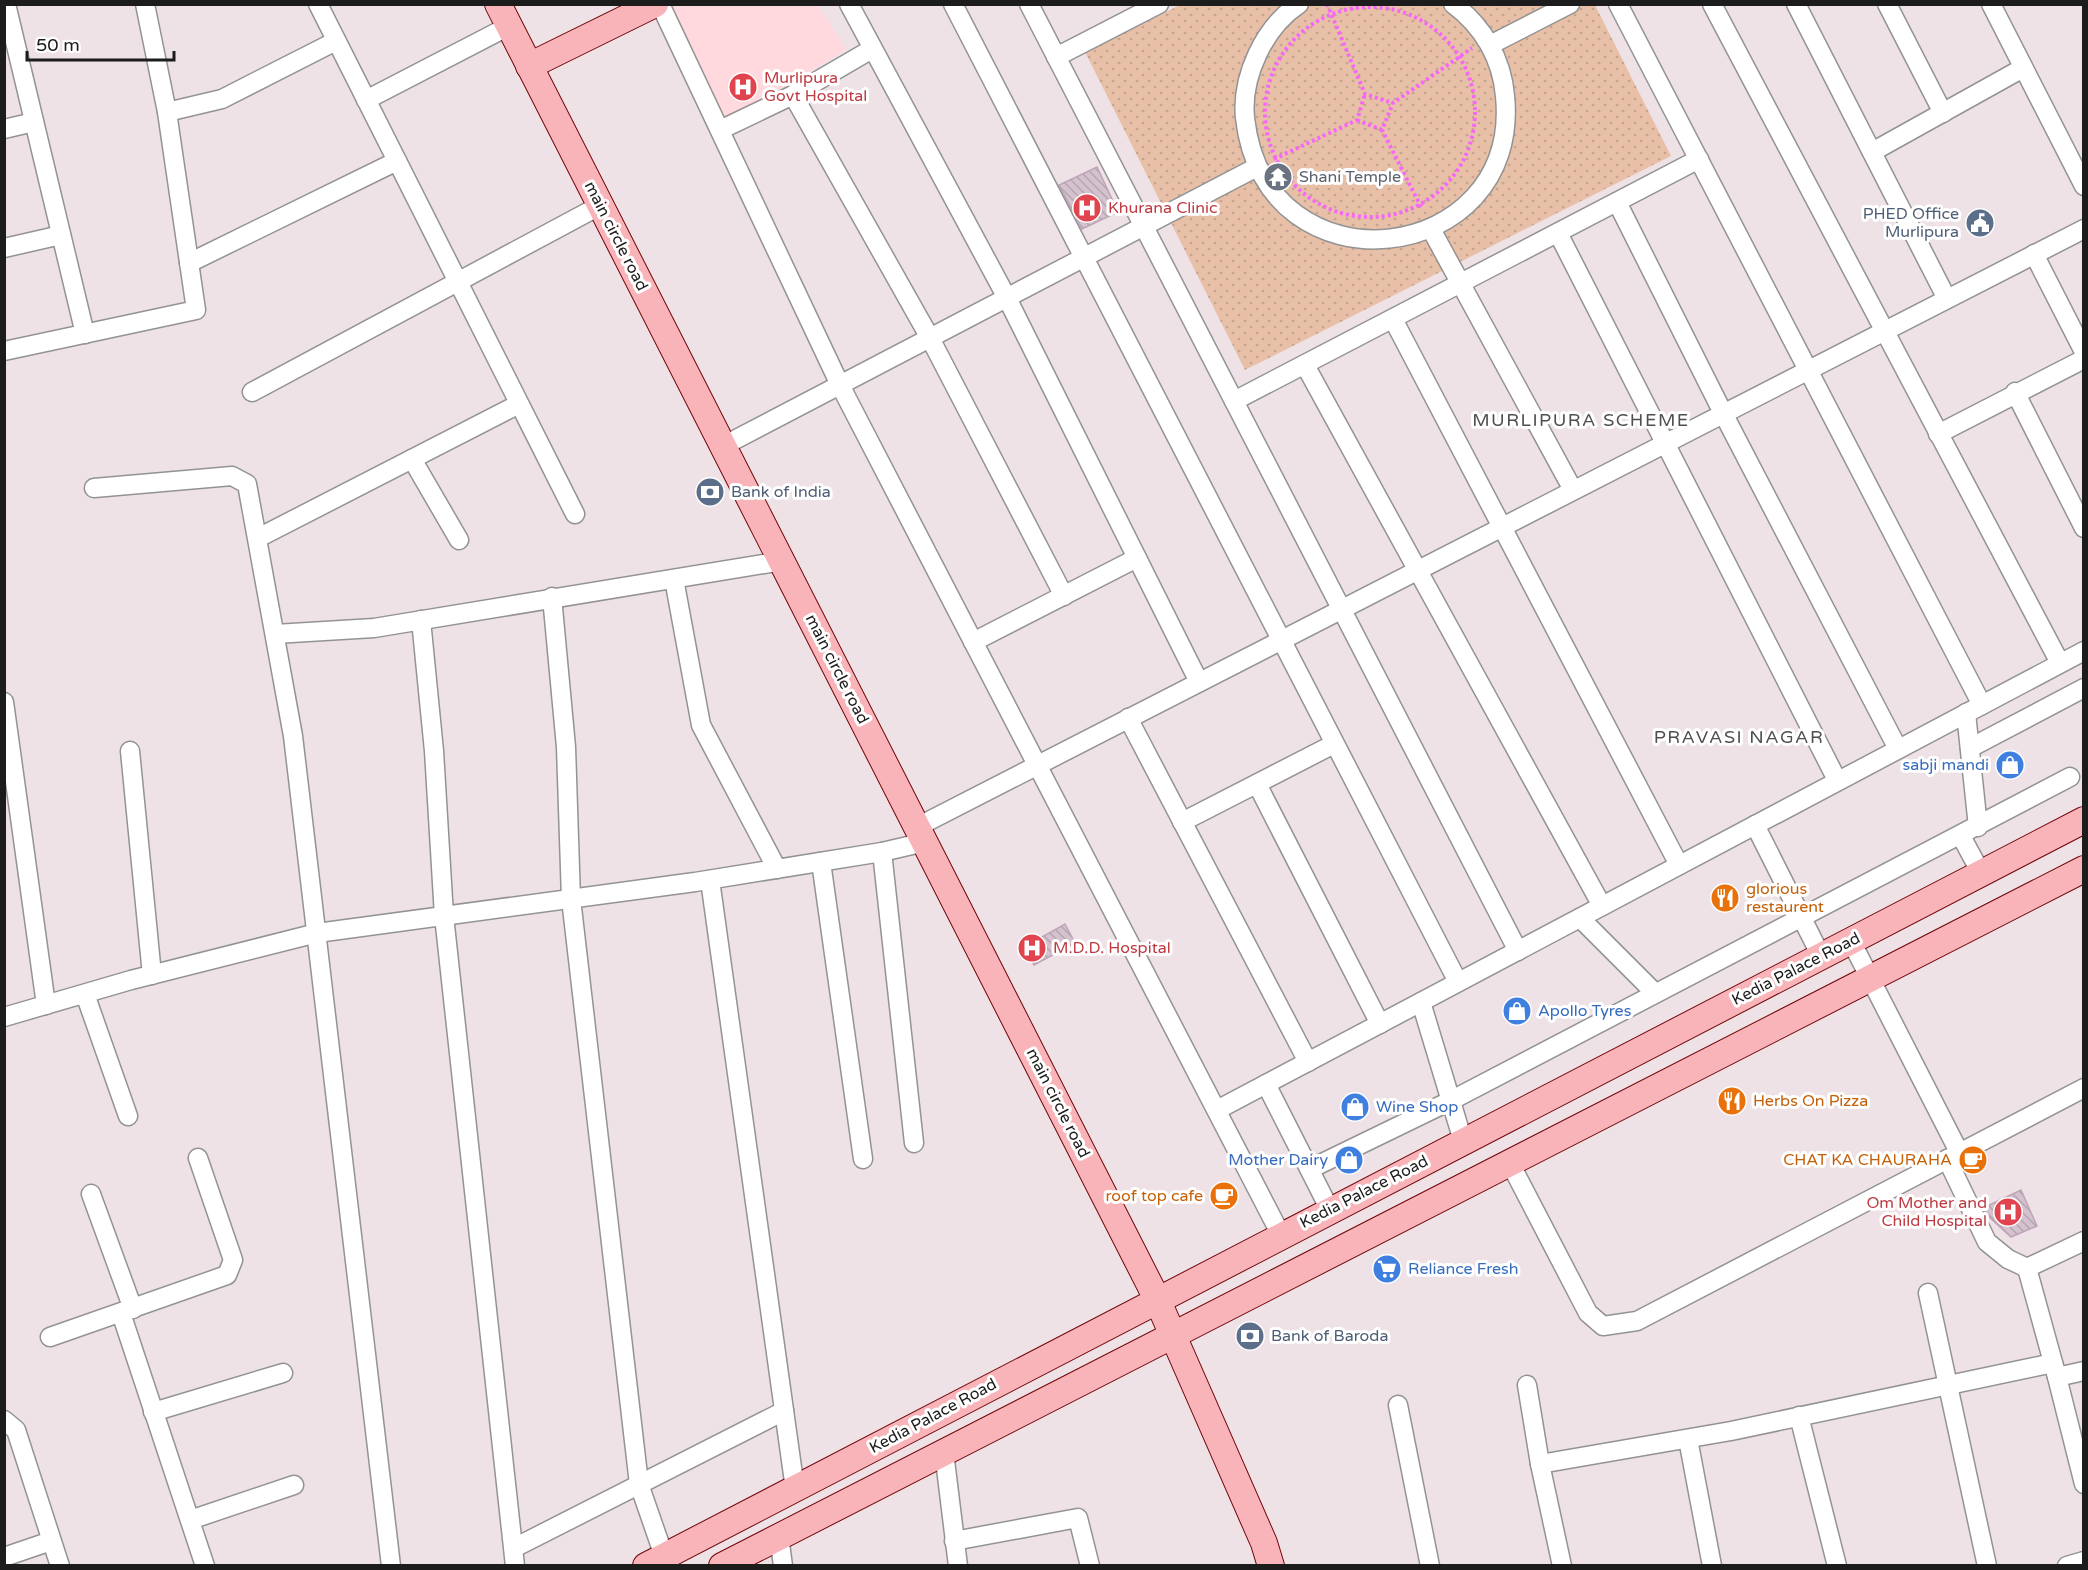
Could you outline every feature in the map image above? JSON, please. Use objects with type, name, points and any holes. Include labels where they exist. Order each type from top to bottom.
[{"type":"street","points":[[6,4],[85,334]]},
{"type":"street","points":[[4,351],[196,310],[167,112],[145,4]]},
{"type":"street","points":[[318,4],[574,514]]},
{"type":"street","points":[[530,66],[657,4],[720,130],[840,385],[1281,1234]]},
{"type":"street","points":[[849,4],[1006,298],[1199,682]]},
{"type":"street","points":[[953,4],[1082,258],[1458,982]]},
{"type":"street","points":[[1029,4],[1518,951]]},
{"type":"street","points":[[1056,57],[1125,12],[1159,4]]},
{"type":"street","points":[[1299,4],[1274,27],[1258,52],[1248,80],[1244,110],[1248,139],[1257,167],[1275,195],[1300,218],[1331,234],[1364,241],[1398,239],[1431,229],[1467,203],[1485,182],[1501,150],[1507,114],[1504,78],[1488,41],[1466,14],[1453,4]]},
{"type":"street","points":[[1488,41],[1570,4]]},
{"type":"street","points":[[1618,4],[1808,370],[1974,709],[1970,748],[1978,826]]},
{"type":"street","points":[[1712,4],[2060,663]]},
{"type":"street","points":[[1796,4],[1947,298]]},
{"type":"street","points":[[1887,4],[1943,113]]},
{"type":"street","points":[[1991,4],[2084,186]]},
{"type":"street","points":[[366,100],[504,16]]},
{"type":"street","name":"main circle road","points":[[504,16],[1157,1299],[1264,1543],[1271,1566]]},
{"type":"street","points":[[167,112],[222,99],[336,41]]},
{"type":"street","points":[[720,130],[793,95],[873,49]]},
{"type":"street","points":[[1872,152],[2023,68]]},
{"type":"street","points":[[793,95],[930,338],[1064,596]]},
{"type":"street","points":[[4,129],[34,122]]},
{"type":"street","points":[[1234,401],[1699,159]]},
{"type":"street","points":[[189,263],[397,161]]},
{"type":"street","points":[[723,446],[1257,167]]},
{"type":"street","points":[[1617,202],[1723,413],[1898,749]]},
{"type":"street","points":[[252,392],[601,205]]},
{"type":"street","points":[[1431,229],[1573,490]]},
{"type":"street","points":[[4,1017],[152,975],[317,933],[710,880],[882,852],[921,835],[1037,765],[2084,229]]},
{"type":"street","points":[[1558,233],[1837,780]]},
{"type":"street","points":[[4,248],[61,235]]},
{"type":"street","points":[[2034,254],[2084,352]]},
{"type":"street","points":[[1393,319],[1679,865]]},
{"type":"street","points":[[1938,434],[2014,392],[2084,359]]},
{"type":"street","points":[[1305,365],[1602,906]]},
{"type":"street","points":[[2014,392],[2084,528]]},
{"type":"street","points":[[258,538],[519,404]]},
{"type":"street","points":[[412,459],[459,540]]},
{"type":"street","points":[[94,488],[232,476],[248,484],[293,736],[391,1566]]},
{"type":"street","points":[[973,642],[1137,558]]},
{"type":"street","points":[[275,634],[374,628],[782,561]]},
{"type":"street","points":[[674,579],[701,725],[777,869]]},
{"type":"street","points":[[552,597],[566,747],[571,899],[639,1484],[655,1561]]},
{"type":"street","points":[[421,620],[434,751],[444,916],[514,1557],[639,1484],[784,1411]]},
{"type":"street","points":[[1217,1110],[2084,651]]},
{"type":"street","points":[[1970,748],[2084,688]]},
{"type":"street","points":[[5,705],[46,1005]]},
{"type":"street","points":[[1128,718],[1308,1062]]},
{"type":"street","points":[[1182,822],[1334,744]]},
{"type":"street","points":[[130,751],[152,975]]},
{"type":"street","points":[[1310,1169],[1452,1100],[2070,777]]},
{"type":"street","points":[[1257,784],[1380,1024]]},
{"type":"street","name":"Kedia Palace Road","points":[[655,1561],[1281,1234],[2084,820]]},
{"type":"street","points":[[1755,825],[1821,956]]},
{"type":"street","points":[[1961,836],[1981,873]]},
{"type":"street","points":[[882,852],[914,1143]]},
{"type":"street","points":[[821,862],[863,1159]]},
{"type":"street","points":[[722,1566],[2084,869]]},
{"type":"street","points":[[710,880],[795,1488]]},
{"type":"street","points":[[1580,918],[1655,993]]},
{"type":"street","points":[[1851,941],[1953,1156],[1987,1242],[2008,1259],[2027,1268],[2084,1484]]},
{"type":"street","points":[[85,994],[128,1116]]},
{"type":"street","points":[[1421,1002],[1463,1141]]},
{"type":"street","points":[[1266,1084],[1330,1210]]},
{"type":"street","points":[[1510,1163],[1588,1313],[1603,1326],[1636,1321],[2084,1088]]},
{"type":"street","points":[[50,1337],[227,1275],[233,1260],[198,1158]]},
{"type":"street","points":[[91,1194],[127,1311],[153,1412],[205,1566]]},
{"type":"street","points":[[2027,1268],[2084,1241]]},
{"type":"street","points":[[1928,1293],[1988,1566]]},
{"type":"street","points":[[1540,1464],[1688,1439],[1948,1385],[2055,1370],[2084,1371]]},
{"type":"street","points":[[153,1412],[283,1373]]},
{"type":"street","points":[[1527,1385],[1540,1464],[1562,1566]]},
{"type":"street","points":[[1398,1405],[1430,1566]]},
{"type":"street","points":[[1799,1416],[1837,1566]]},
{"type":"street","points":[[4,1420],[16,1430],[60,1566]]},
{"type":"street","points":[[1688,1439],[1712,1566]]},
{"type":"street","points":[[944,1452],[958,1566]]},
{"type":"street","points":[[190,1520],[294,1485]]},
{"type":"street","points":[[954,1540],[1078,1518],[1090,1566]]},
{"type":"street","points":[[779,1536],[783,1566]]},
{"type":"street","points":[[4,1557],[51,1541]]},
{"type":"street","points":[[2067,1566],[2084,1561]]},
{"type":"path","points":[[1327,4],[1365,94],[1357,120]]},
{"type":"path","points":[[1363,7],[1404,11],[1426,22],[1445,37],[1461,56],[1471,78],[1476,103],[1475,127],[1469,151],[1457,173],[1440,191],[1420,205],[1397,214],[1373,218],[1349,216],[1326,208],[1306,196],[1288,179],[1275,159],[1266,131],[1265,103],[1271,74],[1286,49],[1305,28],[1331,14],[1363,7]]},
{"type":"path","points":[[1382,130],[1393,103],[1461,56],[1488,41]]},
{"type":"path","points":[[1365,94],[1393,103]]},
{"type":"path","points":[[1257,167],[1357,120],[1382,130],[1431,229]]},
{"type":"shaded area","name":"Murlipura Govt Hospital","points":[[660,5],[818,5],[846,50],[722,124]]},
{"type":"shaded area","points":[[1180,5],[1595,5],[1671,156],[1245,370],[1085,52]]},
{"type":"building","points":[[1097,167],[1118,212],[1082,229],[1059,185]]},
{"type":"building","points":[[1065,924],[1075,943],[1034,965],[1024,947]]},
{"type":"building","points":[[2021,1190],[2037,1226],[2011,1237],[1987,1215],[1983,1208]]},
{"type":"place","name":"Murlipura Govt Hospital","points":[[743,87]]},
{"type":"place","name":"Shani Temple","points":[[1278,177]]},
{"type":"place","name":"Khurana Clinic","points":[[1087,208]]},
{"type":"place","name":"PHED Office Murlipura","points":[[1980,223]]},
{"type":"place","name":"Bank of India","points":[[710,492]]},
{"type":"place","name":"sabji mandi","points":[[2010,765]]},
{"type":"place","name":"glorious restaurent","points":[[1725,898]]},
{"type":"place","name":"M.D.D. Hospital","points":[[1032,948]]},
{"type":"place","name":"Apollo Tyres","points":[[1517,1011]]},
{"type":"place","name":"Herbs On Pizza","points":[[1732,1101]]},
{"type":"place","name":"Wine Shop","points":[[1355,1107]]},
{"type":"place","name":"Mother Dairy","points":[[1349,1160]]},
{"type":"place","name":"CHAT KA CHAURAHA","points":[[1973,1160]]},
{"type":"place","name":"roof top cafe","points":[[1224,1196]]},
{"type":"place","name":"Om Mother and Child Hospital","points":[[2008,1212]]},
{"type":"place","name":"Reliance Fresh","points":[[1387,1269]]},
{"type":"place","name":"Bank of Baroda","points":[[1250,1336]]},
{"type":"district","name":"MURLIPURA SCHEME","points":[[1581,420]]},
{"type":"district","name":"PRAVASI NAGAR","points":[[1739,737]]}]
